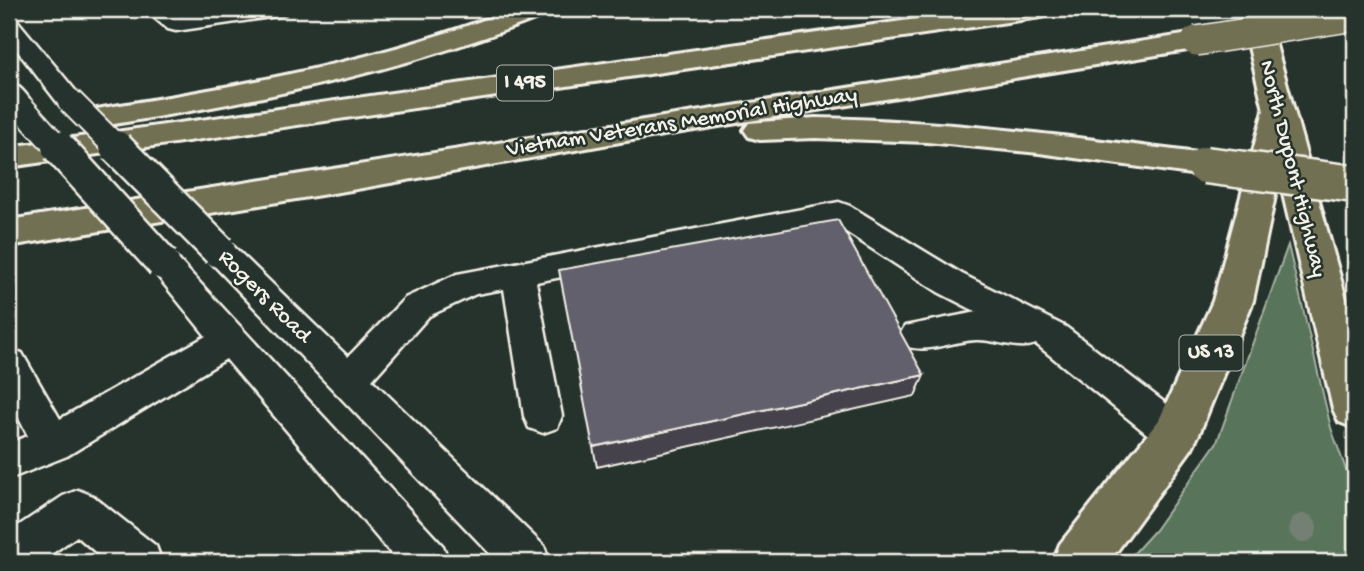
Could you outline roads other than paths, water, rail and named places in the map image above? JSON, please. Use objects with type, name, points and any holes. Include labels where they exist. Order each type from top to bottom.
[{"type":"main road","points":[[13,110],[203,101],[339,73],[438,45],[536,9]]},
{"type":"main road","name":"I 495","points":[[9,157],[1041,9]]},
{"type":"main road","name":"North Dupont Highway","points":[[1253,9],[1277,113],[1355,409]]},
{"type":"main road","points":[[1346,9],[1355,35]]},
{"type":"main road","name":"Vietnam Veterans Memorial Highway","points":[[9,233],[351,179],[633,129],[1355,16]]},
{"type":"main road","name":"US 13","points":[[1078,562],[1176,434],[1233,301],[1277,113]]},
{"type":"main road","points":[[351,179],[622,148],[716,134],[791,129],[934,134],[1071,147],[1355,184]]},
{"type":"street","points":[[155,9],[176,24],[240,12],[277,9]]},
{"type":"street","name":"Rogers Road","points":[[9,25],[70,102],[528,562]]},
{"type":"street","points":[[13,110],[163,262],[427,562]]},
{"type":"street","points":[[348,381],[417,307],[469,283],[839,213],[950,283],[1054,337],[1176,434]]},
{"type":"street","points":[[518,274],[543,416]]},
{"type":"street","points":[[917,336],[978,326],[1054,337]]},
{"type":"street","points":[[9,461],[53,444],[230,339]]},
{"type":"street","points":[[9,364],[53,444]]},
{"type":"street","points":[[9,558],[78,510],[140,562]]}]
